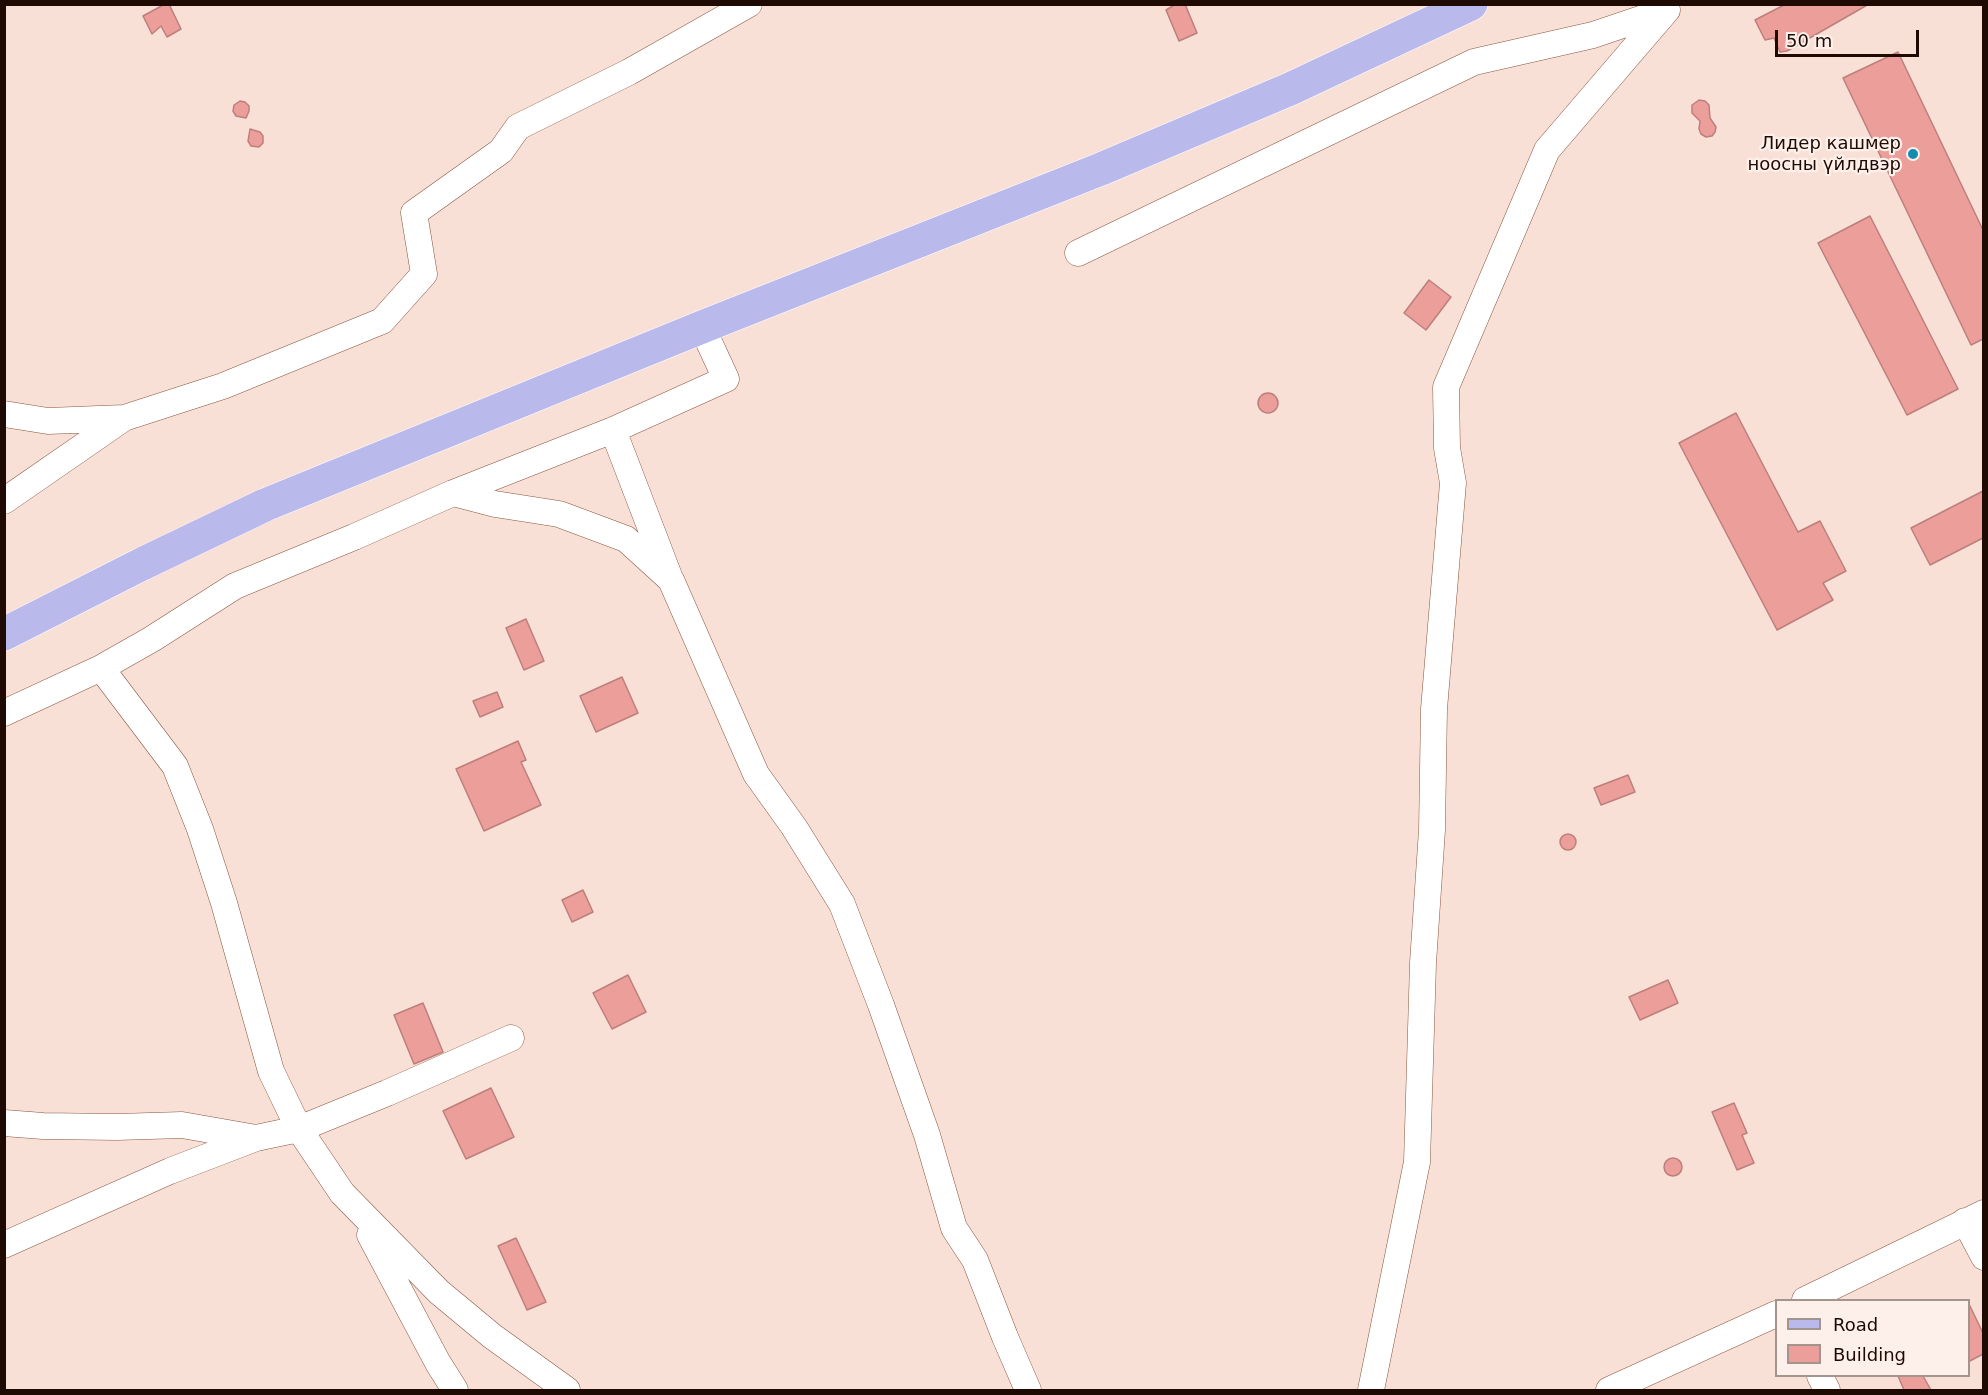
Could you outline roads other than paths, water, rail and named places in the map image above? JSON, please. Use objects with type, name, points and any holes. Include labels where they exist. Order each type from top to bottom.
[{"type":"main road","points":[[4,634],[265,505],[702,327],[1101,169],[1290,89],[1471,4]]},
{"type":"street","points":[[4,414],[48,421],[124,418],[223,386],[382,321],[424,274],[414,213],[501,151],[518,128],[629,72],[749,4]]},
{"type":"street","points":[[1078,253],[1474,62],[1593,35],[1671,7]]},
{"type":"street","points":[[1371,1390],[1417,1162],[1423,963],[1432,830],[1434,710],[1452,483],[1447,448],[1446,387],[1547,150],[1671,7]]},
{"type":"street","points":[[4,714],[101,668],[152,639],[235,586],[453,493],[613,430],[726,379],[702,327]]},
{"type":"street","points":[[4,501],[124,418]]},
{"type":"street","points":[[613,430],[671,580],[756,774],[794,827],[842,904],[927,1135],[954,1228],[975,1260],[1028,1390]]},
{"type":"street","points":[[453,493],[495,504],[559,514],[626,539],[671,580]]},
{"type":"street","points":[[101,668],[175,766],[200,829],[224,903],[270,1071],[299,1129],[342,1193],[439,1292],[492,1336],[567,1390]]},
{"type":"street","points":[[4,1245],[170,1171],[256,1138],[299,1129],[387,1094],[512,1038]]},
{"type":"street","points":[[4,1123],[117,1127],[182,1125],[256,1138]]},
{"type":"street","points":[[358,1211],[438,1363],[455,1390]]},
{"type":"street","points":[[1807,1299],[1974,1217],[1983,1257]]},
{"type":"street","points":[[1609,1390],[1775,1314]]},
{"type":"place","name":"Лидер кашмер ноосны үйлдвэр","points":[[1913,154]]}]
